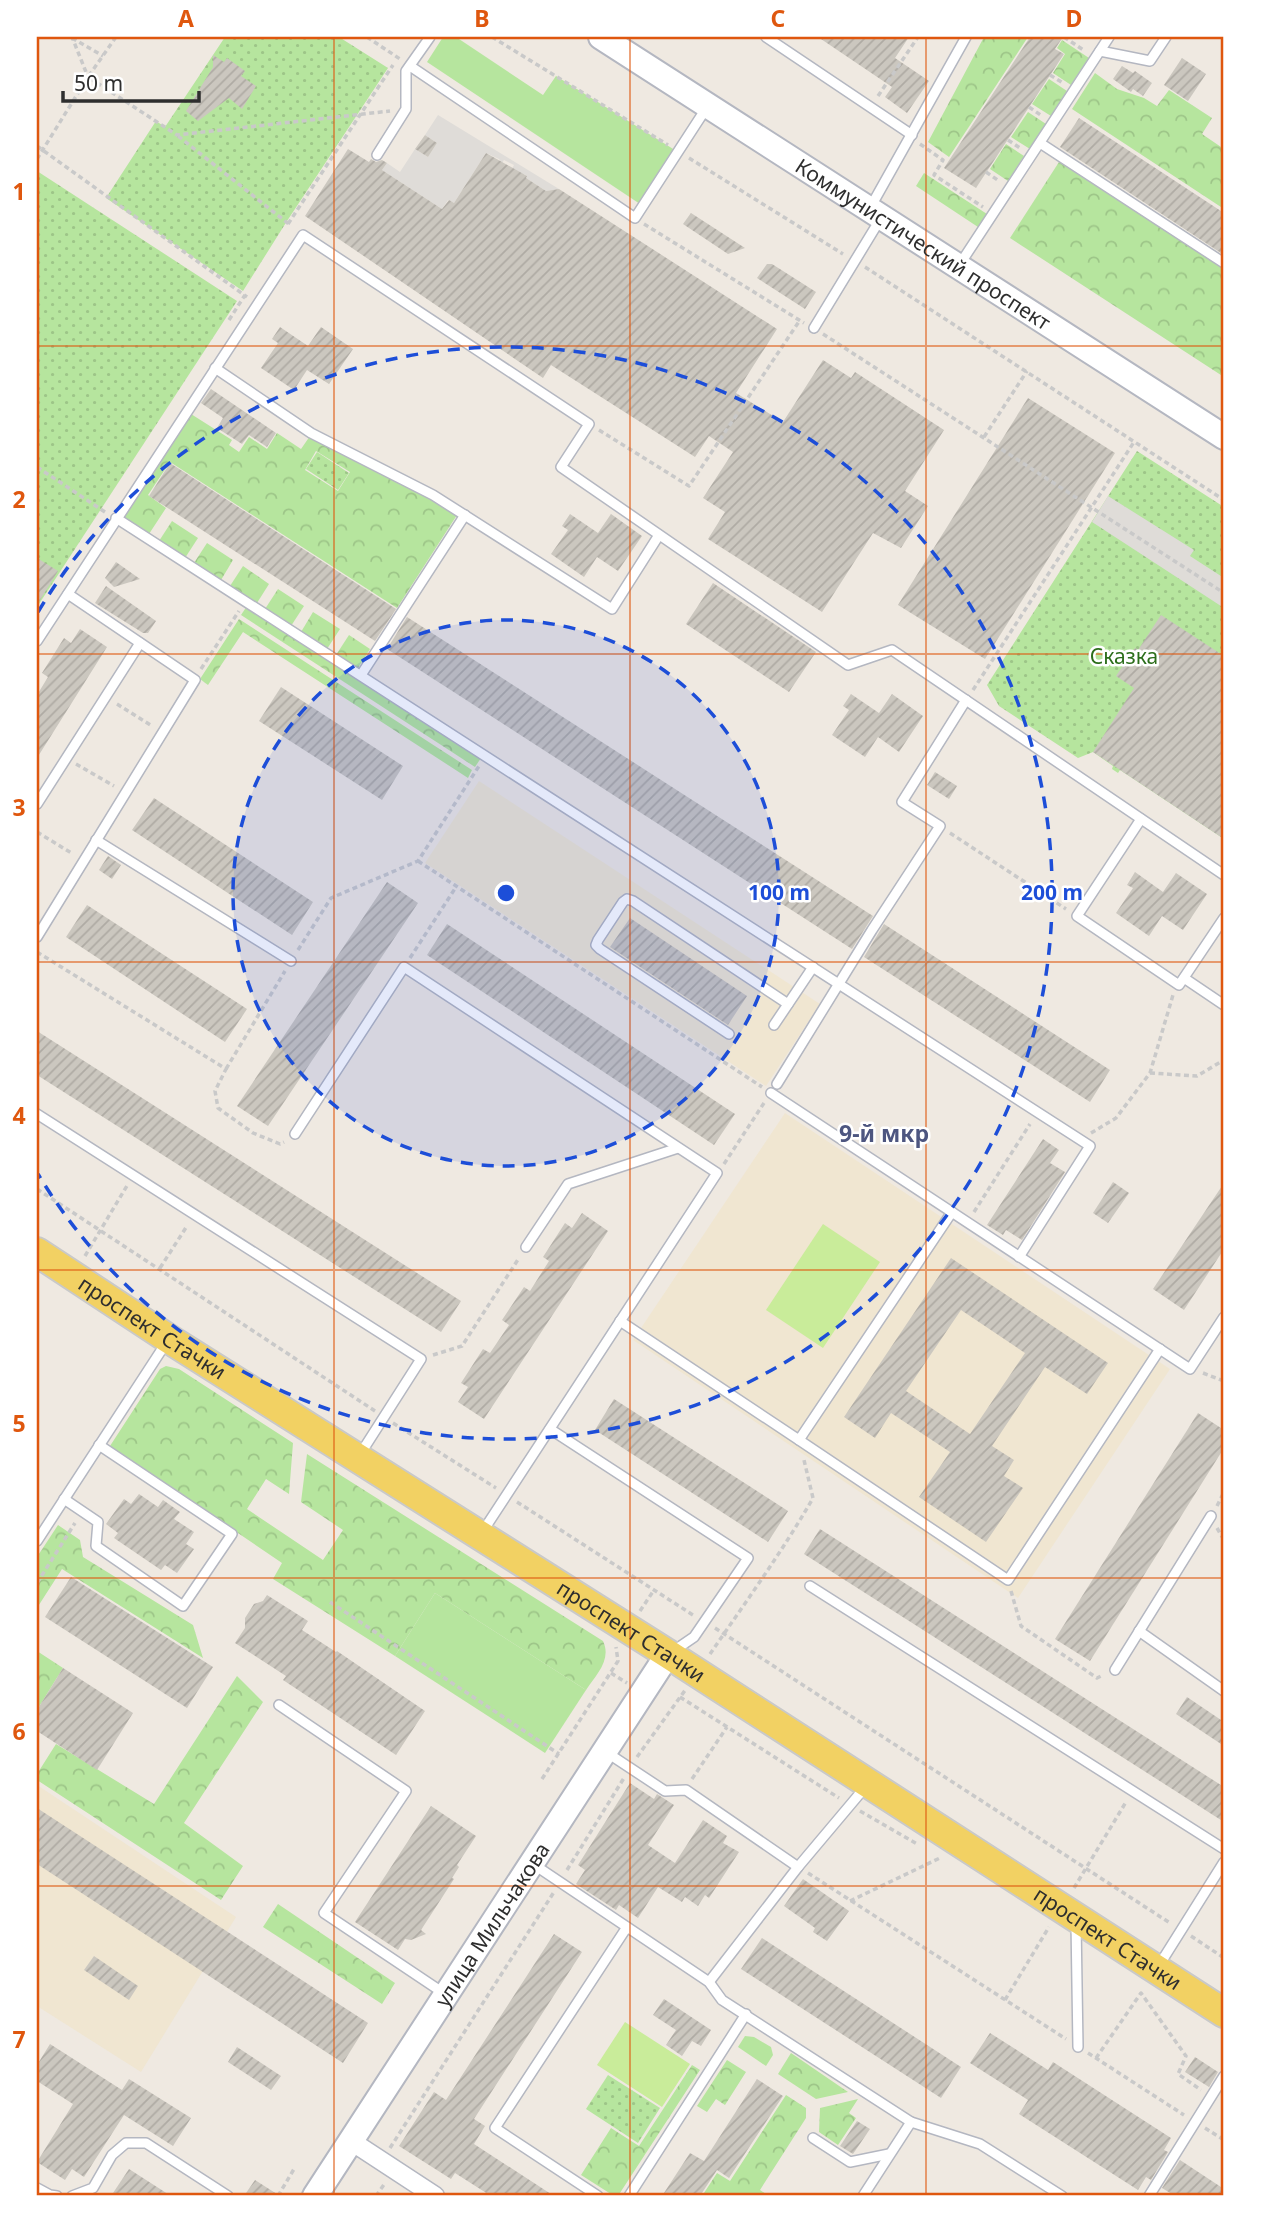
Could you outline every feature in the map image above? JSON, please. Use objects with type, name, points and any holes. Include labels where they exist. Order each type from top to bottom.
[{"type":"main road","name":"Коммунистический проспект","points":[[588,37],[612,43],[1224,438]]},
{"type":"main road","name":"проспект Стачки","points":[[37,1252],[169,1339],[868,1783],[1056,1918],[1157,1969],[1224,2012]]},
{"type":"main road","name":"улица Мильчакова","points":[[315,2196],[668,1654]]},
{"type":"street","points":[[351,2141],[435,2196]]},
{"type":"lane","points":[[377,155],[406,109],[407,71],[430,37]]},
{"type":"lane","points":[[766,37],[871,106],[911,136]]},
{"type":"lane","points":[[814,328],[855,261],[911,136],[966,37]]},
{"type":"lane","points":[[958,266],[1109,37]]},
{"type":"lane","points":[[1098,54],[1150,61],[1166,37]]},
{"type":"lane","points":[[410,66],[635,218],[708,105]]},
{"type":"lane","points":[[1040,143],[1224,263]]},
{"type":"lane","points":[[37,641],[303,234],[589,424],[561,467],[848,665],[892,650],[1224,874]]},
{"type":"lane","points":[[215,368],[311,433],[433,495],[611,609],[659,535]]},
{"type":"lane","points":[[361,675],[465,515]]},
{"type":"lane","points":[[116,518],[1090,1146],[1019,1257]]},
{"type":"lane","points":[[38,932],[195,680],[68,594]]},
{"type":"lane","points":[[37,804],[140,643]]},
{"type":"lane","points":[[777,1084],[872,930],[940,827],[902,802],[966,700]]},
{"type":"lane","points":[[1141,819],[1077,916],[1224,1005]]},
{"type":"lane","points":[[96,840],[291,961]]},
{"type":"lane","points":[[729,1034],[596,945],[623,902],[627,899],[633,901],[788,1004]]},
{"type":"lane","points":[[1182,982],[1224,918]]},
{"type":"lane","points":[[295,1135],[404,967],[717,1173],[480,1536]]},
{"type":"lane","points":[[774,1025],[813,967]]},
{"type":"lane","points":[[771,1093],[1190,1369],[1224,1317]]},
{"type":"lane","points":[[37,1114],[421,1359],[358,1458]]},
{"type":"lane","points":[[526,1247],[568,1184],[678,1148]]},
{"type":"lane","points":[[799,1440],[952,1212]]},
{"type":"lane","points":[[620,1321],[1008,1580],[1160,1349]]},
{"type":"lane","points":[[37,1541],[169,1339]]},
{"type":"lane","points":[[550,1429],[748,1558],[694,1637],[668,1654]]},
{"type":"lane","points":[[64,1499],[98,1522],[96,1546],[183,1606],[232,1534],[99,1445]]},
{"type":"lane","points":[[1115,1670],[1211,1516]]},
{"type":"lane","points":[[810,1586],[1224,1849]]},
{"type":"lane","points":[[1139,1630],[1224,1691]]},
{"type":"lane","points":[[279,1705],[406,1791],[324,1913],[447,1995]]},
{"type":"lane","points":[[605,1751],[665,1791],[685,1790],[798,1867]]},
{"type":"lane","points":[[709,1982],[798,1867],[868,1783]]},
{"type":"lane","points":[[1157,1969],[1224,1862]]},
{"type":"lane","points":[[532,1864],[709,1982],[723,2000],[911,2122],[980,2144],[1062,2196]]},
{"type":"lane","points":[[1056,1918],[1078,2047]]},
{"type":"lane","points":[[598,2196],[495,2128],[627,1927]]},
{"type":"lane","points":[[629,2196],[746,2014]]},
{"type":"lane","points":[[1149,2196],[1224,2077]]},
{"type":"lane","points":[[863,2196],[911,2122]]},
{"type":"lane","points":[[813,2138],[850,2162],[889,2154]]},
{"type":"lane","points":[[72,2196],[93,2188],[112,2155],[126,2143],[145,2143],[228,2196]]},
{"type":"lane","points":[[37,2188],[57,2196]]},
{"type":"path","points":[[71,37],[103,56]]},
{"type":"path","points":[[71,37],[88,77],[177,135],[303,234]]},
{"type":"path","points":[[37,159],[116,37]]},
{"type":"path","points":[[367,37],[410,66]]},
{"type":"path","points":[[492,37],[855,261],[1224,500]]},
{"type":"path","points":[[871,106],[918,37]]},
{"type":"path","points":[[1064,37],[1098,54]]},
{"type":"path","points":[[288,224],[398,58]]},
{"type":"path","points":[[177,135],[406,109]]},
{"type":"path","points":[[911,136],[943,160],[933,174],[993,214]]},
{"type":"path","points":[[37,146],[257,304]]},
{"type":"path","points":[[635,218],[814,328],[1224,593]]},
{"type":"path","points":[[589,424],[689,486],[800,320]]},
{"type":"path","points":[[984,437],[1027,371]]},
{"type":"path","points":[[966,700],[1134,442]]},
{"type":"path","points":[[37,467],[100,508]]},
{"type":"path","points":[[195,680],[245,601]]},
{"type":"path","points":[[105,697],[163,732]]},
{"type":"path","points":[[295,1135],[280,1144],[253,1133],[218,1108],[215,1091],[226,1069],[331,898],[418,861],[486,756]]},
{"type":"path","points":[[66,758],[125,793]]},
{"type":"path","points":[[940,827],[1077,916]]},
{"type":"path","points":[[37,832],[84,861]]},
{"type":"path","points":[[418,861],[771,1093],[717,1173]]},
{"type":"path","points":[[404,967],[456,887]]},
{"type":"path","points":[[37,952],[226,1069]]},
{"type":"path","points":[[1080,1140],[1116,1118],[1150,1073],[1171,999],[1182,982]]},
{"type":"path","points":[[1150,1073],[1197,1076],[1224,1060]]},
{"type":"path","points":[[967,1222],[1037,1112]]},
{"type":"path","points":[[73,1276],[133,1176]]},
{"type":"path","points":[[37,1189],[384,1417],[1224,1958]]},
{"type":"path","points":[[160,1268],[194,1215]]},
{"type":"path","points":[[421,1359],[462,1346],[526,1247]]},
{"type":"path","points":[[1190,1369],[1224,1381]]},
{"type":"path","points":[[382,2161],[630,1768],[760,1579],[781,1553],[813,1498],[799,1440]]},
{"type":"path","points":[[37,1583],[82,1511]]},
{"type":"path","points":[[1008,1580],[1021,1626],[1097,1678],[1115,1670]]},
{"type":"path","points":[[330,1602],[559,1754]]},
{"type":"path","points":[[542,1779],[618,1661]]},
{"type":"path","points":[[680,1697],[918,1845]]},
{"type":"path","points":[[685,1790],[727,1727]]},
{"type":"path","points":[[1086,1868],[1133,1791]]},
{"type":"path","points":[[850,1901],[940,1858],[929,1851]]},
{"type":"path","points":[[798,1867],[1224,2140]]},
{"type":"path","points":[[1005,2000],[1056,1918]]},
{"type":"path","points":[[1096,2058],[1141,1993],[1186,2056],[1178,2074],[1212,2096]]},
{"type":"path","points":[[278,2196],[294,2169]]},
{"type":"shaded area","points":[[438,115],[559,189],[546,191],[524,174],[522,176],[512,169],[514,165],[504,160],[502,163],[486,153],[454,203],[448,200],[442,209],[382,170],[387,163],[400,172],[415,149],[428,157],[437,143],[425,135]]},
{"type":"shaded area","points":[[1108,496],[1194,550],[1190,556],[1224,578],[1224,608],[1092,522]]},
{"type":"shaded area","points":[[479,781],[820,1004],[766,1086],[425,863]]},
{"type":"shaded area","points":[[785,1113],[1170,1369],[1018,1598],[633,1340]]},
{"type":"shaded area","points":[[37,1785],[236,1917],[141,2072],[37,2006]]},
{"type":"green space","points":[[225,37],[339,37],[388,68],[243,291],[106,198],[156,121],[165,127]]},
{"type":"green space","points":[[443,37],[456,37],[543,95],[556,76],[678,152],[643,206],[427,62]]},
{"type":"green space","points":[[984,37],[1028,37],[949,157],[928,142]]},
{"type":"green space","points":[[1062,40],[1089,58],[1071,85],[1053,73],[1065,54],[1057,48]]},
{"type":"green space","points":[[1095,73],[1117,89],[1144,98],[1157,106],[1169,90],[1212,118],[1202,134],[1224,149],[1224,209],[1072,109]]},
{"type":"green space","points":[[1049,79],[1067,91],[1051,116],[1032,104]]},
{"type":"green space","points":[[1028,112],[1046,124],[1030,149],[1011,137]]},
{"type":"green space","points":[[1006,144],[1024,156],[1008,181],[990,169]]},
{"type":"green space","points":[[1059,162],[1224,269],[1224,377],[1010,238]]},
{"type":"green space","points":[[37,171],[237,301],[37,607]]},
{"type":"green space","points":[[924,173],[987,214],[978,227],[916,186]]},
{"type":"green space","points":[[191,414],[232,440],[229,445],[239,452],[249,437],[267,449],[277,433],[301,449],[310,436],[457,515],[397,608],[170,462],[148,495],[166,508],[149,534],[124,518]],"holes":[[[316,451],[350,472],[338,491],[305,470]]]},
{"type":"green space","name":"Сказка","points":[[1137,451],[1224,507],[1224,839],[1120,770],[1118,773],[1112,769],[1113,766],[1093,752],[1078,758],[999,706],[987,685]]},
{"type":"green space","points":[[317,452],[349,473],[338,490],[306,469]]},
{"type":"green space","points":[[172,521],[198,538],[185,558],[159,541]]},
{"type":"green space","points":[[207,543],[233,560],[221,580],[194,563]]},
{"type":"green space","points":[[243,566],[269,584],[257,603],[230,586]]},
{"type":"green space","points":[[278,589],[304,606],[291,626],[265,609]]},
{"type":"green space","points":[[247,606],[481,758],[475,767],[241,615]]},
{"type":"green space","points":[[313,612],[340,629],[327,649],[301,632]]},
{"type":"green space","points":[[239,619],[472,770],[468,778],[243,632],[208,685],[200,679]]},
{"type":"green space","points":[[349,635],[370,649],[358,668],[336,655]]},
{"type":"green space","points":[[823,1224],[880,1262],[823,1348],[766,1310]]},
{"type":"green space","points":[[166,1366],[179,1369],[293,1443],[289,1494],[266,1479],[247,1509],[323,1560],[343,1530],[301,1502],[307,1454],[603,1641],[606,1655],[604,1661],[586,1690],[435,1593],[395,1656],[273,1579],[282,1563],[110,1446],[160,1369]]},
{"type":"green space","points":[[58,1525],[80,1540],[83,1557],[193,1625],[203,1658],[62,1569],[37,1608],[37,1557]]},
{"type":"green space","points":[[435,1593],[586,1690],[545,1753],[395,1656]]},
{"type":"green space","points":[[37,1651],[63,1668],[37,1710]]},
{"type":"green space","points":[[237,1676],[263,1702],[184,1823],[243,1866],[221,1900],[37,1780],[37,1774],[56,1744],[154,1804]]},
{"type":"green space","points":[[278,1904],[395,1983],[382,2004],[263,1927]]},
{"type":"green space","points":[[625,2022],[690,2064],[662,2107],[597,2065]]},
{"type":"green space","points":[[745,2036],[754,2037],[771,2047],[773,2055],[766,2066],[738,2047]]},
{"type":"green space","points":[[791,2053],[848,2092],[816,2099],[778,2074]]},
{"type":"green space","points":[[727,2060],[746,2072],[725,2105],[716,2099],[707,2112],[697,2106]]},
{"type":"green space","points":[[692,2065],[700,2070],[618,2196],[581,2175],[611,2128],[639,2146]]},
{"type":"green space","points":[[608,2075],[660,2108],[638,2143],[586,2109]]},
{"type":"green space","points":[[786,2095],[806,2108],[806,2118],[760,2190],[769,2196],[702,2196],[717,2173],[730,2181]]},
{"type":"green space","points":[[858,2099],[849,2113],[856,2118],[838,2145],[819,2132],[820,2108]]},
{"type":"building","points":[[818,37],[909,37],[895,58],[929,81],[907,113],[885,97],[892,87]]},
{"type":"building","points":[[1030,37],[1063,37],[1055,49],[1064,54],[976,188],[944,168]]},
{"type":"building","points":[[213,55],[224,62],[227,58],[245,71],[241,76],[256,86],[242,109],[229,98],[198,121],[186,111],[213,67]]},
{"type":"building","points":[[1182,58],[1206,74],[1188,101],[1164,85]]},
{"type":"building","points":[[1122,66],[1152,83],[1143,96],[1133,89],[1131,92],[1113,79]]},
{"type":"building","points":[[1079,118],[1224,213],[1224,255],[1060,147]]},
{"type":"building","points":[[425,135],[437,143],[428,157],[415,149]]},
{"type":"building","points":[[348,149],[369,162],[371,159],[387,163],[382,170],[442,209],[449,200],[454,203],[486,153],[527,176],[526,178],[546,191],[559,189],[777,329],[736,393],[783,422],[823,360],[851,378],[855,372],[944,430],[905,491],[928,506],[901,548],[873,533],[822,612],[708,539],[725,512],[703,498],[733,452],[709,436],[695,457],[551,365],[543,378],[305,216]]},
{"type":"building","points":[[691,213],[745,248],[728,254],[683,224]]},
{"type":"building","points":[[767,264],[772,264],[816,292],[805,309],[757,278]]},
{"type":"building","points":[[280,327],[308,346],[321,327],[353,349],[329,384],[307,370],[294,390],[261,368],[278,343],[272,339]]},
{"type":"building","points":[[211,389],[276,433],[267,447],[249,435],[242,444],[217,428],[223,418],[201,403]]},
{"type":"building","points":[[1028,398],[1115,453],[985,659],[898,605]]},
{"type":"building","points":[[170,463],[396,609],[375,641],[149,496]]},
{"type":"building","points":[[570,514],[598,533],[611,514],[642,536],[618,571],[597,557],[584,577],[551,554],[568,530],[562,526]]},
{"type":"building","points":[[37,558],[58,571],[37,605]]},
{"type":"building","points":[[116,562],[140,579],[114,587],[105,578]]},
{"type":"building","points":[[713,583],[816,652],[789,692],[686,624]]},
{"type":"building","points":[[106,586],[156,621],[148,633],[143,633],[95,603]]},
{"type":"building","points":[[1161,615],[1224,656],[1224,839],[1093,752],[1134,688],[1116,676],[1135,648],[1138,650]]},
{"type":"building","points":[[407,617],[873,916],[852,949],[387,649]]},
{"type":"building","points":[[80,629],[107,647],[37,758],[37,695],[48,677],[42,673],[64,638],[71,643]]},
{"type":"building","points":[[281,687],[403,766],[382,800],[259,721]]},
{"type":"building","points":[[851,694],[879,713],[892,694],[923,716],[899,752],[878,737],[865,757],[832,735],[849,710],[843,706]]},
{"type":"building","points":[[935,772],[957,786],[949,799],[927,785]]},
{"type":"building","points":[[154,798],[313,902],[292,935],[132,830]]},
{"type":"building","points":[[108,856],[121,865],[112,879],[99,870]]},
{"type":"building","points":[[1135,872],[1163,892],[1176,873],[1207,894],[1183,930],[1162,916],[1149,936],[1116,913],[1133,888],[1127,885]]},
{"type":"building","points":[[387,882],[418,903],[268,1126],[237,1106]]},
{"type":"building","points":[[87,905],[247,1009],[225,1042],[66,937]]},
{"type":"building","points":[[630,918],[747,996],[728,1025],[610,947]]},
{"type":"building","points":[[447,924],[735,1114],[714,1145],[427,955]]},
{"type":"building","points":[[884,924],[1110,1070],[1090,1102],[864,957]]},
{"type":"building","points":[[37,1031],[461,1301],[441,1332],[37,1075]]},
{"type":"building","points":[[1043,1139],[1059,1150],[1050,1163],[1065,1172],[1022,1240],[1006,1230],[1003,1235],[987,1225]]},
{"type":"building","points":[[1113,1182],[1129,1193],[1108,1223],[1093,1213]]},
{"type":"building","points":[[1224,1183],[1224,1249],[1184,1310],[1153,1289]]},
{"type":"building","points":[[582,1213],[608,1231],[484,1419],[458,1402],[468,1387],[461,1383],[483,1349],[490,1353],[509,1325],[502,1320],[524,1287],[530,1291],[549,1261],[543,1257],[565,1223],[572,1228]]},
{"type":"building","points":[[951,1258],[1108,1363],[1087,1394],[1045,1367],[992,1446],[1014,1460],[1004,1476],[1023,1488],[986,1542],[919,1497],[950,1452],[891,1413],[875,1438],[844,1417]],"holes":[[[961,1310],[1025,1353],[970,1434],[906,1391]]]},
{"type":"building","points":[[614,1399],[788,1511],[768,1542],[595,1430]]},
{"type":"building","points":[[1198,1413],[1224,1430],[1224,1448],[1090,1661],[1055,1639]]},
{"type":"building","points":[[139,1494],[158,1507],[163,1500],[180,1512],[174,1519],[194,1532],[186,1544],[194,1549],[177,1573],[165,1565],[161,1570],[114,1538],[118,1533],[106,1524],[124,1499],[131,1504]]},
{"type":"building","points":[[820,1529],[1224,1787],[1224,1822],[804,1554]]},
{"type":"building","points":[[71,1577],[213,1667],[187,1708],[45,1617]]},
{"type":"building","points":[[267,1595],[308,1621],[302,1630],[425,1711],[396,1755],[283,1680],[286,1676],[235,1643],[245,1628],[245,1618],[254,1604],[263,1601]]},
{"type":"building","points":[[63,1668],[133,1713],[97,1770],[37,1731],[37,1710]]},
{"type":"building","points":[[1187,1697],[1224,1722],[1224,1746],[1176,1714]]},
{"type":"building","points":[[630,1783],[654,1799],[657,1794],[674,1805],[648,1845],[675,1863],[703,1820],[727,1836],[723,1843],[739,1852],[709,1898],[705,1895],[698,1906],[685,1897],[682,1902],[658,1887],[638,1918],[619,1905],[616,1910],[576,1884],[585,1870],[578,1865]]},
{"type":"building","points":[[431,1806],[476,1836],[457,1865],[459,1867],[452,1878],[454,1879],[421,1930],[426,1934],[411,1940],[405,1939],[398,1950],[355,1922]]},
{"type":"building","points":[[37,1808],[368,2023],[343,2063],[37,1864]]},
{"type":"building","points":[[803,1879],[849,1911],[827,1941],[813,1932],[815,1928],[784,1906]]},
{"type":"building","points":[[554,1934],[582,1952],[474,2119],[485,2126],[474,2144],[554,2196],[491,2196],[455,2173],[451,2179],[399,2146],[434,2092],[446,2100]]},
{"type":"building","points":[[762,1938],[961,2067],[941,2098],[741,1969]]},
{"type":"building","points":[[94,1956],[138,1986],[129,2000],[84,1970]]},
{"type":"building","points":[[664,1999],[711,2030],[701,2046],[692,2041],[682,2056],[666,2045],[676,2030],[653,2015]]},
{"type":"building","points":[[990,2033],[1048,2070],[1053,2062],[1171,2138],[1164,2150],[1168,2152],[1151,2180],[1146,2177],[1138,2190],[1019,2114],[1028,2100],[970,2063]]},
{"type":"building","points":[[50,2044],[122,2090],[129,2079],[191,2118],[173,2146],[124,2115],[84,2177],[72,2169],[65,2180],[37,2162],[73,2104],[37,2081],[37,2065]]},
{"type":"building","points":[[237,2047],[281,2076],[271,2090],[228,2062]]},
{"type":"building","points":[[1195,2057],[1218,2072],[1209,2087],[1185,2072]]},
{"type":"building","points":[[757,2079],[783,2096],[729,2178],[717,2170],[700,2196],[662,2196],[690,2153],[704,2161]]},
{"type":"building","points":[[857,2121],[870,2129],[853,2154],[840,2146]]},
{"type":"building","points":[[1180,2160],[1224,2189],[1224,2196],[1175,2196],[1162,2188]]},
{"type":"building","points":[[129,2169],[171,2196],[111,2196]]},
{"type":"building","points":[[255,2180],[280,2196],[244,2196]]},
{"type":"district","name":"9-й мкр","points":[[884,1133]]}]
